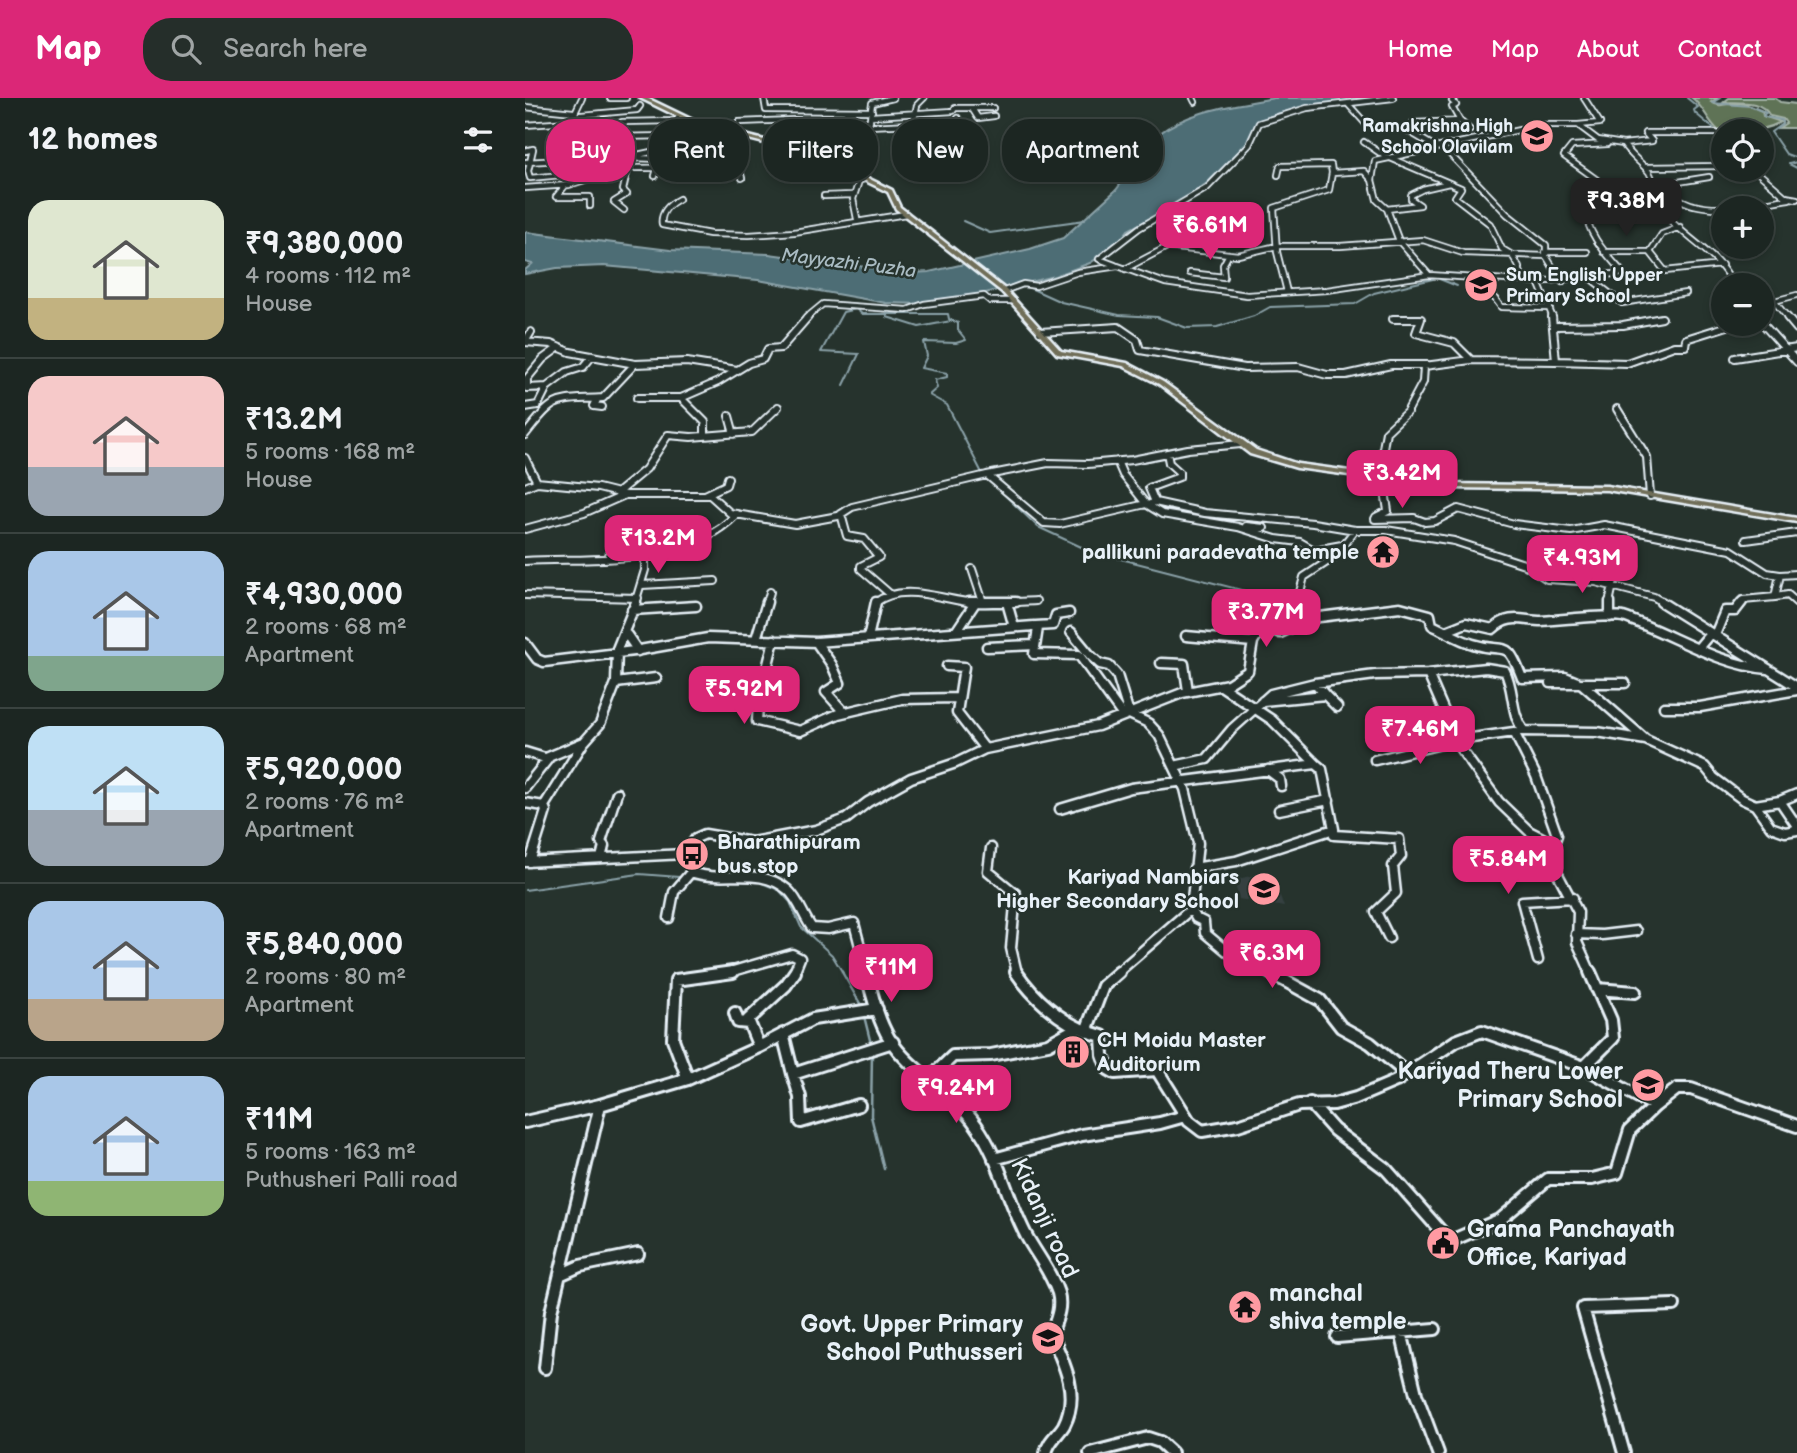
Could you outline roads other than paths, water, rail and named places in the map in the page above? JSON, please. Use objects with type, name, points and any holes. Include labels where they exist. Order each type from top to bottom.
[{"type":"main road","points":[[643,98],[681,119]]},
{"type":"main road","points":[[870,182],[890,191],[898,208],[1004,291],[1053,348],[1063,354],[1118,361],[1161,383],[1241,444],[1263,457],[1297,466],[1485,488],[1599,487],[1797,520]]},
{"type":"street","points":[[571,119],[582,98]]},
{"type":"street","points":[[610,98],[626,98]]},
{"type":"street","points":[[764,98],[766,110],[852,112],[863,119]]},
{"type":"street","points":[[863,98],[876,101],[893,98]]},
{"type":"street","points":[[913,119],[914,113],[924,98]]},
{"type":"street","points":[[1078,272],[1121,244],[1139,228],[1207,188],[1249,145],[1259,123],[1276,115],[1295,111],[1393,98]]},
{"type":"street","points":[[1455,98],[1452,101],[1456,105],[1452,107],[1469,130]]},
{"type":"street","points":[[1429,275],[1399,241],[1387,209],[1377,200],[1372,180],[1375,161],[1542,125],[1599,124],[1584,98]]},
{"type":"street","points":[[870,119],[872,103],[876,101]]},
{"type":"street","points":[[1348,104],[1367,125],[1391,125],[1408,129],[1440,148],[1507,214],[1546,245],[1546,254],[1562,282]]},
{"type":"street","points":[[525,107],[571,119],[637,110],[640,106]]},
{"type":"street","points":[[852,112],[853,106]]},
{"type":"street","points":[[878,121],[914,113],[953,111],[955,108],[993,108]]},
{"type":"street","points":[[973,110],[978,118],[994,116]]},
{"type":"street","points":[[635,121],[678,118]]},
{"type":"street","points":[[1413,123],[1460,121]]},
{"type":"street","points":[[525,125],[546,122]]},
{"type":"street","points":[[1578,125],[1588,135],[1607,144]]},
{"type":"street","points":[[1099,259],[1165,283],[1247,295],[1327,290],[1429,275],[1471,276],[1481,280],[1562,282],[1623,273],[1590,232],[1584,208],[1591,208],[1594,201],[1611,200],[1611,190],[1565,156],[1572,146],[1652,141],[1645,133],[1711,132]]},
{"type":"street","points":[[636,136],[649,136]]},
{"type":"street","points":[[1364,142],[1387,158],[1461,188],[1455,197],[1490,224],[1502,249],[1512,256],[1523,279]]},
{"type":"street","points":[[1623,144],[1631,158],[1645,167],[1667,216],[1722,265],[1726,273]]},
{"type":"street","points":[[525,151],[533,149],[528,162],[530,178],[546,178]]},
{"type":"street","points":[[635,151],[649,150]]},
{"type":"street","points":[[635,157],[641,151]]},
{"type":"street","points":[[528,162],[546,160]]},
{"type":"street","points":[[1277,175],[1280,166],[1305,164],[1331,165],[1332,173],[1329,191],[1274,208],[1277,246],[1287,292]]},
{"type":"street","points":[[1645,167],[1711,166]]},
{"type":"street","points":[[1332,173],[1364,171],[1372,180]]},
{"type":"street","points":[[1654,182],[1678,182],[1709,177]]},
{"type":"street","points":[[541,179],[542,186]]},
{"type":"street","points":[[525,188],[565,186],[578,182]]},
{"type":"street","points":[[624,210],[614,202],[627,194],[623,190],[625,182]]},
{"type":"street","points":[[857,219],[852,195],[858,182]]},
{"type":"street","points":[[1769,182],[1789,199]]},
{"type":"street","points":[[1387,209],[1420,205],[1411,195],[1423,189],[1450,183]]},
{"type":"street","points":[[565,186],[556,197],[590,197],[590,206]]},
{"type":"street","points":[[1657,191],[1664,191],[1681,201],[1698,206],[1733,207],[1797,200]]},
{"type":"street","points":[[824,196],[852,195]]},
{"type":"street","points":[[679,199],[669,204],[660,223],[704,234],[768,234],[906,214]]},
{"type":"street","points":[[1650,251],[1662,234],[1680,227]]},
{"type":"street","points":[[1125,269],[1167,247],[1229,254],[1262,251],[1277,246],[1429,241],[1463,254],[1512,256],[1587,252]]},
{"type":"street","points":[[1604,252],[1650,251]]},
{"type":"street","points":[[1650,251],[1665,271],[1722,265]]},
{"type":"street","points":[[1190,273],[1224,277],[1223,265],[1229,254]]},
{"type":"street","points":[[1004,291],[1020,285],[1036,286],[1078,272],[1118,267]]},
{"type":"street","points":[[1590,278],[1622,303],[1686,293]]},
{"type":"street","points":[[1481,280],[1503,307],[1550,308]]},
{"type":"street","points":[[1538,282],[1557,326],[1556,361]]},
{"type":"street","points":[[1797,295],[1774,301],[1797,329]]},
{"type":"street","points":[[637,398],[681,398],[718,382],[753,361],[763,359],[768,349],[781,348],[810,314],[823,304],[909,310],[924,304],[983,296],[990,301],[1013,300]]},
{"type":"street","points":[[1393,318],[1421,319],[1421,326],[1416,332],[1452,341],[1466,352],[1471,360]]},
{"type":"street","points":[[1557,326],[1623,325],[1661,318]]},
{"type":"street","points":[[1040,332],[1118,327],[1137,340],[1140,350],[1245,368],[1299,367],[1327,375],[1346,375],[1391,365],[1453,364],[1471,360],[1627,363],[1674,346],[1685,346],[1686,339],[1711,331]]},
{"type":"street","points":[[531,332],[525,342],[551,344],[558,348],[635,364],[687,362],[737,370]]},
{"type":"street","points":[[1774,336],[1797,362]]},
{"type":"street","points":[[547,387],[527,387],[526,381],[538,364],[558,348]]},
{"type":"street","points":[[1735,358],[1797,348]]},
{"type":"street","points":[[525,407],[538,405],[547,387],[567,372],[583,367],[592,356]]},
{"type":"street","points":[[525,364],[538,364]]},
{"type":"street","points":[[525,435],[545,406],[551,403],[603,398],[635,364]]},
{"type":"street","points":[[1374,519],[1388,511],[1380,464],[1387,429],[1399,422],[1407,412],[1422,387],[1425,377],[1422,369],[1427,365]]},
{"type":"street","points":[[681,398],[705,422],[705,436]]},
{"type":"street","points":[[597,400],[594,406],[602,407]]},
{"type":"street","points":[[617,493],[646,469],[668,435],[705,436],[752,432],[778,407]]},
{"type":"street","points":[[1617,409],[1647,457],[1650,496]]},
{"type":"street","points":[[730,416],[734,434]]},
{"type":"street","points":[[525,424],[533,423]]},
{"type":"street","points":[[525,458],[532,486],[626,495],[711,495],[730,513],[795,524],[841,514],[852,507],[985,475],[1054,462],[1088,464],[1241,444]]},
{"type":"street","points":[[1150,504],[1149,488],[1179,477],[1179,472],[1169,463],[1167,453]]},
{"type":"street","points":[[1117,461],[1123,475],[1162,513],[1191,521],[1264,528]]},
{"type":"street","points":[[985,475],[1044,523],[1070,522],[1150,504],[1205,513],[1313,523],[1454,541],[1524,564],[1547,579],[1589,581],[1654,597],[1771,669],[1797,689]]},
{"type":"street","points":[[705,495],[726,485],[728,478]]},
{"type":"street","points":[[525,529],[584,513],[626,495]]},
{"type":"street","points":[[1374,519],[1413,518],[1426,522],[1458,509],[1514,524],[1571,531],[1604,525],[1731,550],[1767,573],[1797,574]]},
{"type":"street","points":[[525,561],[645,553],[692,544],[725,527],[737,514]]},
{"type":"street","points":[[841,514],[847,536],[864,539],[879,556],[861,566],[861,569],[891,595]]},
{"type":"street","points":[[1373,530],[1374,519]]},
{"type":"street","points":[[1238,527],[1276,539],[1300,542],[1314,550],[1342,545]]},
{"type":"street","points":[[685,854],[696,838],[705,834],[752,842],[826,827],[846,819],[868,802],[911,778],[956,763],[985,749],[1098,726],[1188,691],[1228,684],[1248,671],[1252,642],[1259,632],[1280,632],[1291,628],[1304,577],[1333,558],[1355,530]]},
{"type":"street","points":[[1746,540],[1797,533]]},
{"type":"street","points":[[609,555],[623,540],[636,535]]},
{"type":"street","points":[[1537,572],[1548,567],[1563,550]]},
{"type":"street","points":[[645,553],[642,585],[616,654],[616,683],[600,724],[571,761],[544,806],[546,811],[527,862],[685,854]]},
{"type":"street","points":[[1610,617],[1608,609],[1617,567]]},
{"type":"street","points":[[972,569],[979,602]]},
{"type":"street","points":[[1775,597],[1780,575]]},
{"type":"street","points":[[642,585],[715,581]]},
{"type":"street","points":[[1613,586],[1635,587]]},
{"type":"street","points":[[756,639],[769,592]]},
{"type":"street","points":[[525,595],[638,598]]},
{"type":"street","points":[[868,638],[875,602],[891,595],[942,596],[979,602],[1036,601]]},
{"type":"street","points":[[1715,635],[1725,611],[1735,611],[1746,599],[1788,595],[1797,603]]},
{"type":"street","points":[[957,630],[979,602]]},
{"type":"street","points":[[632,610],[696,606]]},
{"type":"street","points":[[1008,606],[1014,626]]},
{"type":"street","points":[[1295,620],[1354,615],[1369,610],[1418,608],[1430,615],[1432,625],[1474,645],[1505,648],[1513,655],[1522,678],[1566,677],[1582,684],[1646,740]]},
{"type":"street","points":[[525,643],[537,659],[544,662],[638,651],[708,638],[816,642],[1053,625],[1056,615],[1069,614]]},
{"type":"street","points":[[1446,631],[1466,623],[1493,629],[1502,620],[1524,618],[1538,621],[1622,617],[1632,625],[1658,630],[1753,669],[1771,669]]},
{"type":"street","points":[[1037,626],[1035,656],[1079,655],[1126,715],[1148,723],[1159,735],[1185,789],[1198,843],[1191,909],[1196,918],[1204,922],[1205,933],[1215,943],[1246,962],[1291,982],[1320,1000],[1341,1027],[1370,1043],[1407,1074]]},
{"type":"street","points":[[1070,632],[1090,655],[1117,675],[1126,715]]},
{"type":"street","points":[[621,639],[627,635],[638,651]]},
{"type":"street","points":[[1699,647],[1709,635],[1715,635]]},
{"type":"street","points":[[1186,636],[1252,642]]},
{"type":"street","points":[[774,640],[762,690],[767,700],[758,705],[757,721],[800,731],[844,712],[902,699],[957,698]]},
{"type":"street","points":[[816,642],[832,665],[840,683],[825,692],[844,712]]},
{"type":"street","points":[[987,647],[1035,645]]},
{"type":"street","points":[[1161,663],[1184,664],[1188,691]]},
{"type":"street","points":[[947,666],[964,667],[957,698],[957,713],[985,749]]},
{"type":"street","points":[[1174,766],[1207,759],[1271,694],[1315,683],[1374,675],[1428,674],[1486,668],[1505,671],[1513,683],[1512,701],[1518,724],[1524,731]]},
{"type":"street","points":[[1428,674],[1460,748],[1506,811],[1542,840],[1555,844]]},
{"type":"street","points":[[616,683],[656,678]]},
{"type":"street","points":[[1315,683],[1338,707]]},
{"type":"street","points":[[1513,683],[1625,683]]},
{"type":"street","points":[[1221,685],[1259,704],[1296,739],[1323,771],[1334,835],[1399,839],[1401,856],[1393,866],[1396,893],[1376,912],[1389,938]]},
{"type":"street","points":[[1664,707],[1700,707],[1797,689]]},
{"type":"street","points":[[1259,704],[1325,695]]},
{"type":"street","points":[[1514,732],[1536,776],[1556,835],[1552,863],[1579,912],[1576,934],[1611,1020],[1613,1038],[1584,1067]]},
{"type":"street","points":[[1375,760],[1458,740],[1514,732],[1597,732],[1646,740],[1705,767],[1714,778],[1728,785],[1742,799],[1755,805],[1775,829],[1785,832],[1797,828],[1780,801]]},
{"type":"street","points":[[525,788],[547,758],[584,742]]},
{"type":"street","points":[[525,752],[571,761]]},
{"type":"street","points":[[1060,809],[1131,788],[1316,764]]},
{"type":"street","points":[[1268,770],[1280,779],[1281,786]]},
{"type":"street","points":[[601,858],[604,846],[601,842],[603,831],[617,793]]},
{"type":"street","points":[[1755,805],[1780,801],[1797,794]]},
{"type":"street","points":[[1279,810],[1329,800]]},
{"type":"street","points":[[525,803],[544,806]]},
{"type":"street","points":[[1194,869],[1236,861],[1333,829]]},
{"type":"street","points":[[991,848],[988,872],[1016,894],[1013,965],[1046,1004],[1077,1028],[1102,1036],[1105,1064],[1110,1072],[1153,1069],[1161,1073],[1185,1116],[1197,1129],[1208,1130],[1250,1122],[1297,1105],[1330,1105],[1354,1098],[1407,1074],[1443,1050],[1473,1033],[1482,1031],[1584,1067],[1655,1106]]},
{"type":"street","points":[[669,918],[672,892],[677,883],[691,872],[685,854]]},
{"type":"street","name":"Kidanji road","points":[[691,872],[705,877],[735,874],[771,879],[786,888],[796,899],[812,928],[828,929],[854,923],[877,1009],[893,1042],[974,1122],[994,1157],[1026,1236],[1049,1273],[1058,1294],[1059,1310],[1051,1334],[1067,1373],[1072,1394],[1071,1410],[1064,1425],[1045,1447],[1045,1453]]},
{"type":"street","points":[[1538,960],[1522,901],[1573,898]]},
{"type":"street","points":[[1089,1032],[1103,986],[1191,909]]},
{"type":"street","points":[[1576,934],[1602,935],[1636,931]]},
{"type":"street","points":[[688,1080],[673,1039],[676,980],[729,973],[792,954],[800,958],[798,973],[790,984],[751,1017],[748,1023]]},
{"type":"street","points":[[1597,989],[1635,992]]},
{"type":"street","points":[[525,1122],[600,1105],[688,1080],[723,1066],[813,1019],[877,1009]]},
{"type":"street","points":[[735,1013],[739,1022],[748,1023]]},
{"type":"street","points":[[748,1023],[759,1047]]},
{"type":"street","points":[[930,1078],[953,1056],[991,1055],[1048,1044],[1077,1028]]},
{"type":"street","points":[[782,1034],[800,1097],[801,1122],[859,1105]]},
{"type":"street","points":[[793,1074],[893,1042]]},
{"type":"street","points":[[1310,1103],[1334,1130],[1386,1169],[1446,1237],[1453,1240],[1501,1219],[1548,1179],[1592,1178],[1617,1173],[1630,1130],[1677,1089],[1691,1089],[1797,1126]]},
{"type":"street","points":[[545,1368],[551,1312],[600,1105]]},
{"type":"street","points":[[994,1157],[1070,1138],[1185,1116]]},
{"type":"street","points":[[562,1274],[580,1266],[638,1254]]},
{"type":"street","points":[[1624,1453],[1583,1308],[1674,1305]]},
{"type":"street","points":[[1336,1337],[1434,1329]]},
{"type":"street","points":[[1401,1332],[1416,1394],[1438,1453]]},
{"type":"street","points":[[1090,1453],[1148,1438],[1160,1442],[1172,1453]]},
{"type":"water","points":[[1274,98],[1386,98],[1279,113],[1256,123],[1249,141],[1207,183],[1178,204],[1128,230],[1117,245],[1090,263],[1055,276],[965,298],[924,304],[886,303],[758,280],[604,266],[557,268],[525,274],[525,270],[532,264],[525,262],[525,232],[670,250],[769,254],[910,273],[929,272],[1030,249],[1063,238],[1122,182],[1163,182],[1163,131],[1184,119],[1213,110]]},
{"type":"waterway","points":[[1687,98],[1698,107],[1694,110],[1695,113],[1711,126]]},
{"type":"waterway","points":[[1720,98],[1712,103],[1750,106],[1766,113],[1763,115],[1765,117],[1782,120],[1782,124],[1771,132],[1786,154],[1797,158]]},
{"type":"waterway","points":[[1797,162],[1789,164],[1797,168]]},
{"type":"waterway","points":[[963,221],[990,233],[1085,220]]},
{"type":"waterway","points":[[1028,287],[1061,302],[1119,315],[1157,317],[1187,328],[1217,327],[1254,316],[1270,307],[1355,304],[1374,293],[1437,278],[1457,286]]},
{"type":"waterway","points":[[844,385],[859,354],[821,352],[843,312],[856,309],[862,314],[887,314]]},
{"type":"waterway","points":[[887,314],[947,314]]},
{"type":"waterway","points":[[887,314],[887,317],[919,327],[951,321]]},
{"type":"waterway","points":[[948,314],[949,319],[958,323],[958,330],[966,340],[956,343],[924,342],[927,356],[921,368],[947,373],[947,377],[935,380],[937,388],[929,395],[947,405],[982,473]]},
{"type":"waterway","points":[[991,482],[1038,527],[1090,551],[1292,603]]},
{"type":"waterway","points":[[525,890],[639,874],[679,877]]},
{"type":"waterway","points":[[688,879],[710,880]]},
{"type":"waterway","points":[[757,881],[779,890],[790,902],[801,927],[832,955],[843,973]]},
{"type":"waterway","points":[[842,972],[862,1007]]},
{"type":"waterway","points":[[864,1016],[871,1044]]},
{"type":"waterway","points":[[872,1053],[871,1116],[884,1169]]},
{"type":"place","name":"Ramakrishna High School Olavilam","points":[[1537,136]]},
{"type":"place","name":"Sum English Upper Primary School","points":[[1481,285]]},
{"type":"place","name":"pallikuni paradevatha temple","points":[[1383,552]]},
{"type":"place","name":"Bharathipuram bus stop","points":[[692,854]]},
{"type":"place","name":"Kariyad Nambiars Higher Secondary School","points":[[1264,889]]},
{"type":"place","name":"CH Moidu Master Auditorium","points":[[1073,1052]]},
{"type":"place","name":"Kariyad Theru Lower Primary School","points":[[1648,1085]]},
{"type":"place","name":"Grama Panchayath Office, Kariyad","points":[[1443,1243]]},
{"type":"place","name":"manchal shiva temple","points":[[1245,1307]]},
{"type":"place","name":"Govt. Upper Primary School Puthusseri","points":[[1048,1338]]},
{"type":"water label","name":"Mayyazhi Puzha","points":[[849,262]]}]
